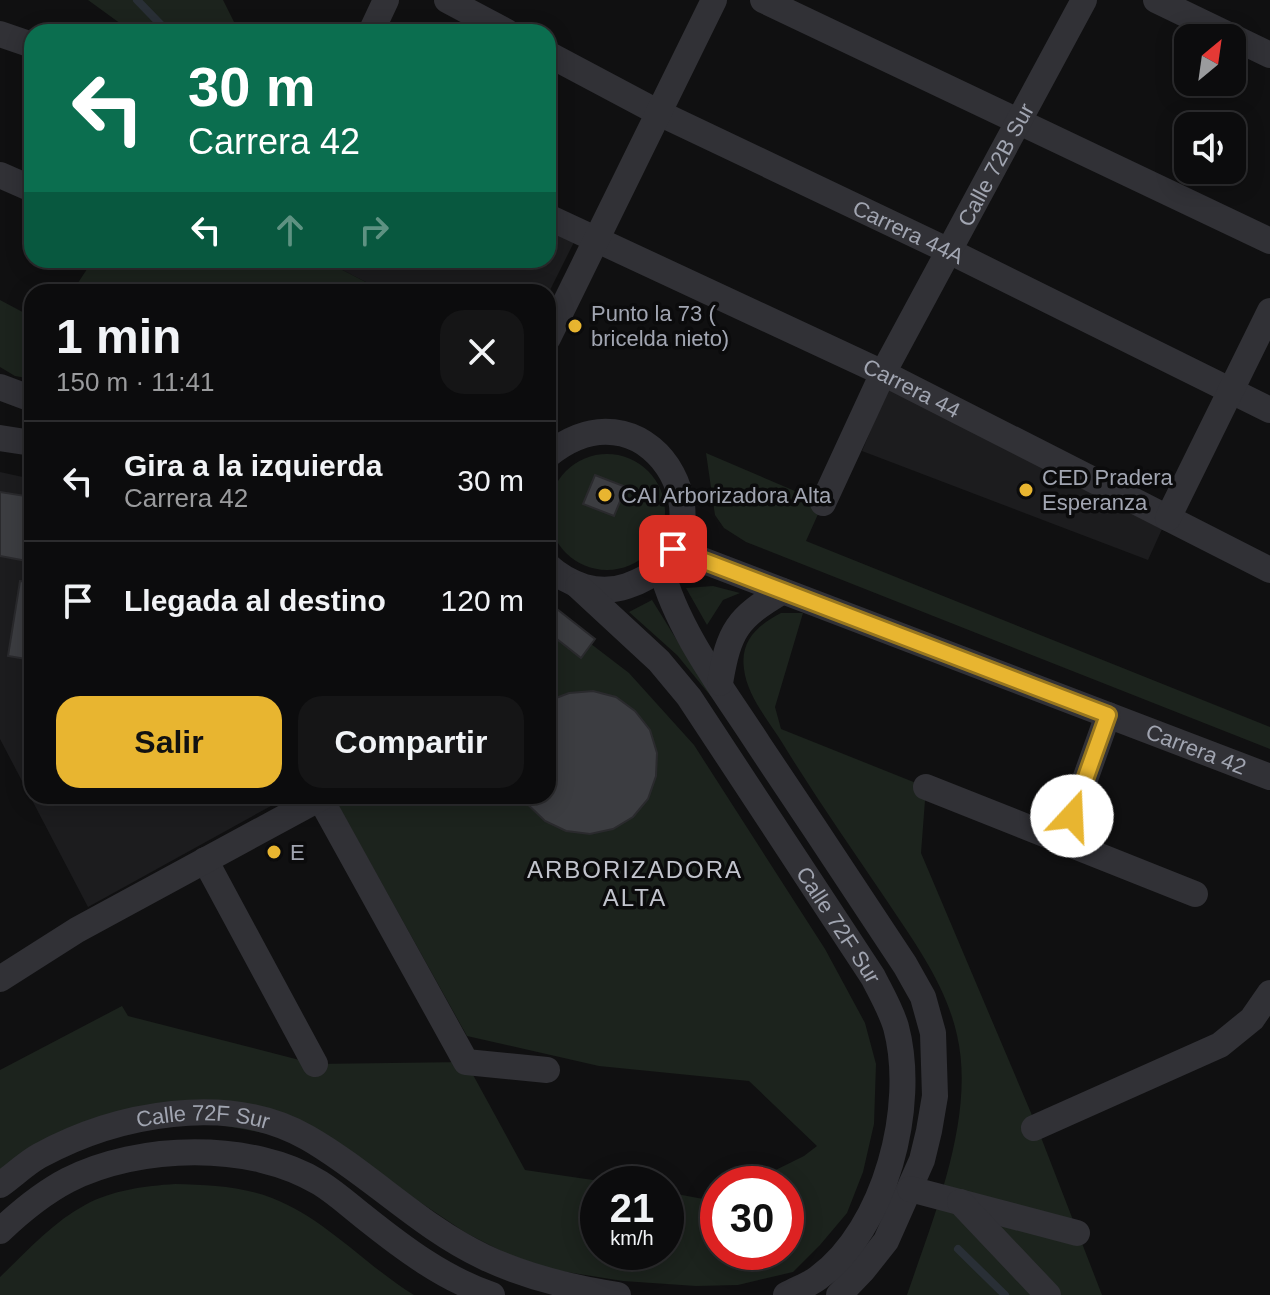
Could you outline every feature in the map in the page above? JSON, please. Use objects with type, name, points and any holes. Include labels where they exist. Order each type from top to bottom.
[{"type":"street","points":[[375,24],[386,0]]},
{"type":"street","points":[[447,0],[492,24]]},
{"type":"street","points":[[556,322],[714,0]]},
{"type":"street","points":[[763,0],[1270,241]]},
{"type":"street","name":"Calle 72B Sur","points":[[823,503],[883,373],[1084,0]]},
{"type":"street","points":[[1156,0],[1270,55]]},
{"type":"street","points":[[0,34],[24,42]]},
{"type":"street","name":"Carrera 44A","points":[[556,58],[659,113],[949,251],[1270,410]]},
{"type":"street","points":[[0,175],[24,186]]},
{"type":"street","name":"Carrera 44","points":[[556,221],[883,373],[1270,570]]},
{"type":"street","points":[[1168,518],[1270,311]]},
{"type":"street","points":[[0,387],[24,396]]},
{"type":"street","points":[[556,449],[586,434],[611,432],[635,438],[656,451],[672,470],[681,493],[683,518],[667,559],[644,579],[623,588],[601,590],[558,574]]},
{"type":"street","points":[[0,438],[24,442]]},
{"type":"street","name":"Carrera 42","points":[[667,559],[783,591],[1270,777]]},
{"type":"street","name":"Calle 72F Sur","points":[[667,559],[672,605],[905,965],[923,997],[933,1033],[935,1096],[922,1160],[886,1241],[839,1295]]},
{"type":"street","name":"Calle 72F Sur","points":[[558,574],[648,649],[689,697],[873,977],[896,1026],[902,1059],[903,1093],[890,1162],[862,1230],[824,1287],[786,1295]]},
{"type":"street","points":[[720,683],[728,647],[742,618],[783,591]]},
{"type":"street","points":[[1063,841],[1108,715]]},
{"type":"street","points":[[926,787],[1195,894]]},
{"type":"street","points":[[0,979],[77,930],[309,804]]},
{"type":"street","points":[[326,804],[466,1062],[547,1070]]},
{"type":"street","points":[[205,860],[315,1064]]},
{"type":"street","points":[[1034,1128],[1220,1045],[1252,1019],[1270,993]]},
{"type":"street","name":"Calle 72F Sur","points":[[0,1185],[37,1157],[93,1132],[133,1120],[210,1113],[246,1117],[274,1123],[306,1137],[483,1257],[559,1284],[618,1295]]},
{"type":"street","name":"Calle 72F Sur","points":[[0,1231],[33,1202],[67,1181],[97,1168],[158,1154],[224,1154],[258,1159],[319,1182],[428,1265],[492,1295]]},
{"type":"street","points":[[910,1189],[1077,1233]]},
{"type":"street","points":[[960,1202],[1048,1295]]},
{"type":"shaded area","points":[[88,0],[223,0],[235,24],[121,24]]},
{"type":"shaded area","points":[[556,228],[576,238],[553,284],[370,284],[338,268],[556,268]]},
{"type":"shaded area","points":[[88,268],[338,268],[370,284],[77,284]]},
{"type":"shaded area","points":[[0,300],[24,313],[24,378],[0,367]]},
{"type":"shaded area","name":"CED Pradera Esperanza","points":[[890,384],[1162,529],[1148,560],[862,451]]},
{"type":"shaded area","points":[[706,453],[823,503],[806,541],[1270,727],[1270,749],[746,542],[724,528],[715,515]]},
{"type":"shaded area","points":[[596,455],[618,455],[639,464],[655,480],[664,501],[664,523],[655,544],[639,560],[618,569],[596,569],[575,560],[556,538],[556,486],[575,464]]},
{"type":"shaded area","points":[[0,472],[24,477],[24,785],[0,739]]},
{"type":"shaded area","points":[[713,586],[740,593],[723,600],[707,625],[686,588]]},
{"type":"shaded area","points":[[652,600],[714,700],[677,655],[629,612]]},
{"type":"shaded area","points":[[781,613],[803,613],[775,707],[781,729],[926,787],[921,853],[1037,1127],[1102,1295],[907,1295],[939,1201],[956,1133],[961,1099],[957,1035],[945,999],[928,965],[749,689],[743,659],[748,642],[758,628]]},
{"type":"shaded area","points":[[556,617],[629,673],[694,745],[825,949],[865,1023],[876,1064],[874,1124],[863,1172],[847,1213],[804,1261],[804,1166],[784,1166],[817,1146],[749,1081],[599,1066],[467,1036],[337,804],[556,804]]},
{"type":"shaded area","points":[[34,804],[275,804],[88,907]]},
{"type":"shaded area","points":[[122,1006],[128,1016],[315,1064],[466,1062],[525,1170],[580,1178],[580,1270],[684,1270],[684,1195],[700,1198],[700,1270],[795,1270],[738,1285],[696,1286],[623,1281],[554,1270],[507,1254],[466,1233],[336,1146],[165,1115],[0,1173],[0,1070]]},
{"type":"shaded area","points":[[175,1184],[248,1191],[292,1207],[328,1230],[414,1295],[0,1295],[0,1277],[40,1238],[73,1212],[117,1192]]},
{"type":"building","name":"CAI Arborizadora Alta","points":[[595,475],[626,487],[614,516],[583,504]]},
{"type":"building","points":[[0,492],[24,496],[24,560],[0,556]]},
{"type":"building","points":[[20,581],[24,581],[24,659],[8,656]]},
{"type":"building","points":[[556,608],[595,639],[581,658],[556,638]]},
{"type":"building","points":[[593,691],[616,697],[635,711],[650,730],[657,753],[656,776],[648,799],[633,817],[613,829],[590,834],[566,831],[545,821],[527,804],[556,804],[556,698],[569,693]]},
{"type":"waterway","points":[[137,0],[160,24]]},
{"type":"waterway","points":[[958,1249],[1005,1295]]},
{"type":"place","name":"Punto la 73 ( bricelda nieto)","points":[[575,326]]},
{"type":"place","name":"CED Pradera Esperanza","points":[[1026,490]]},
{"type":"place","name":"CAI Arborizadora Alta","points":[[605,495]]},
{"type":"place","name":"E","points":[[274,852]]},
{"type":"district","name":"ARBORIZADORA ALTA","points":[[635,884]]},
{"type":"route","points":[[673,549],[1108,715],[1072,816]]}]
